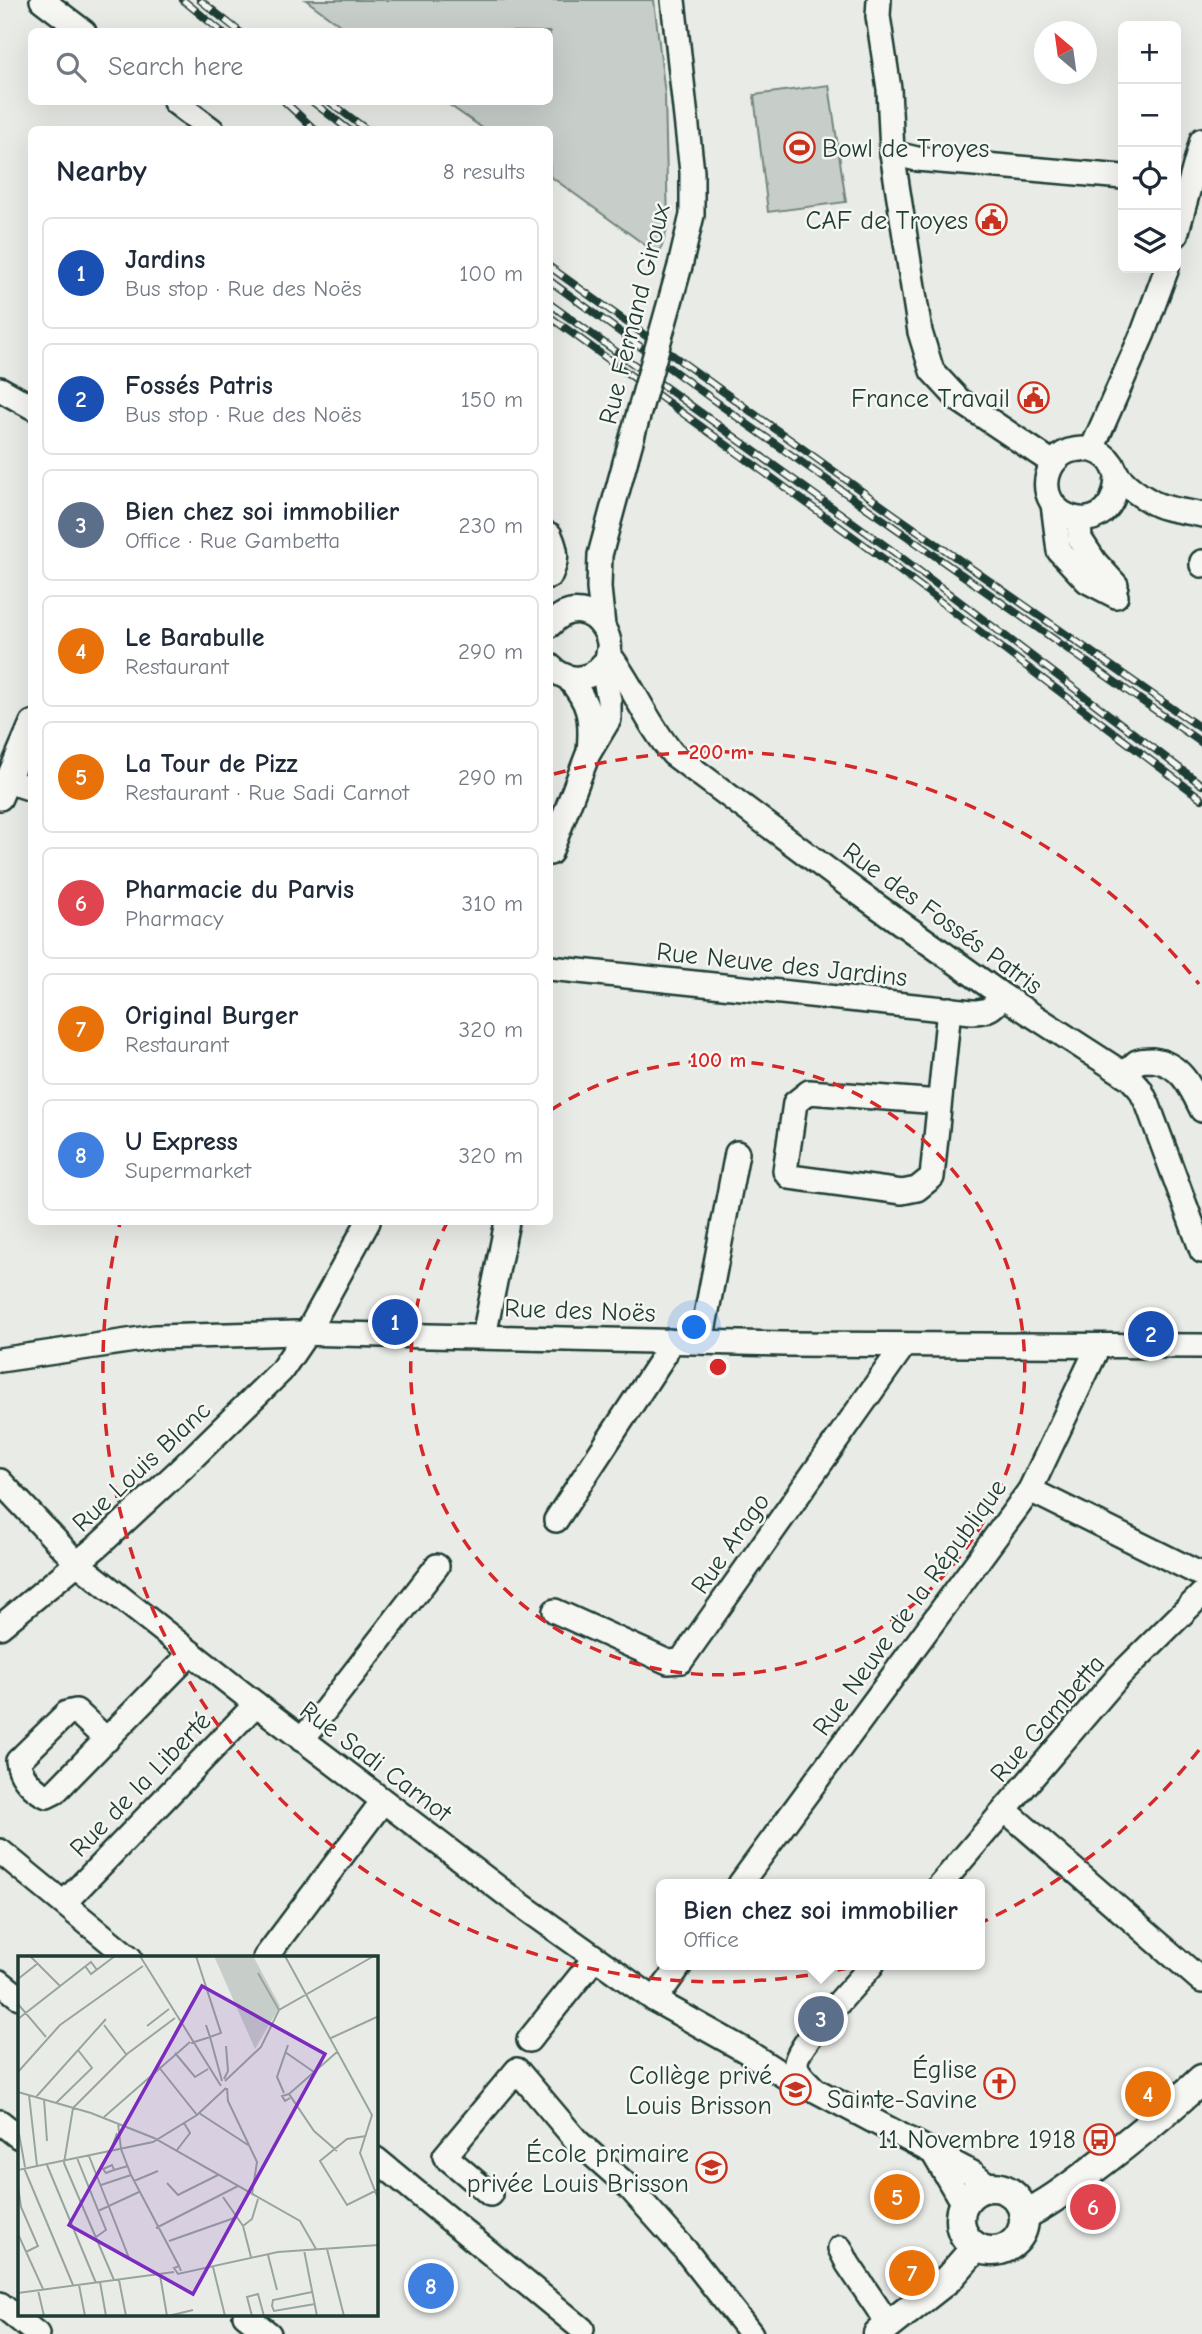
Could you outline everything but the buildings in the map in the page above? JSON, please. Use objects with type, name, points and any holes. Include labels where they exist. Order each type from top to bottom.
[{"type":"main road","points":[[1024,2215],[1058,2195],[1124,2147],[1157,2121],[1202,2078]]},
{"type":"main road","points":[[990,2187],[1010,2192],[1020,2203],[1024,2215],[1019,2237],[1009,2246],[991,2251],[976,2247],[962,2231],[960,2222],[963,2204],[973,2192],[990,2187]]},
{"type":"main road","points":[[883,2331],[949,2278],[976,2247]]},
{"type":"street","points":[[42,0],[78,28]]},
{"type":"street","name":"Rue Fernand Giroux","points":[[555,616],[583,592],[600,555],[692,215],[692,173],[673,0]]},
{"type":"street","points":[[879,0],[878,16],[889,89],[892,153],[920,332],[932,371],[959,400],[1053,463]]},
{"type":"street","points":[[180,105],[207,126]]},
{"type":"street","points":[[1179,210],[1183,182],[1202,140]]},
{"type":"street","points":[[892,153],[917,159],[1118,177]]},
{"type":"street","points":[[1092,449],[1143,333],[1165,273]]},
{"type":"street","points":[[0,389],[28,405]]},
{"type":"street","points":[[1053,504],[1064,515],[1079,520],[1094,518],[1108,509],[1117,494],[1117,476],[1112,464],[1104,455],[1092,449],[1077,448],[1063,453],[1053,463],[1047,477],[1047,491],[1053,504],[1059,551],[1087,581],[1116,591],[1080,539],[1079,520]]},
{"type":"street","points":[[1117,476],[1154,504],[1202,515]]},
{"type":"street","points":[[1108,509],[1133,511],[1202,528]]},
{"type":"street","points":[[553,542],[557,552],[553,570]]},
{"type":"street","name":"Rue Fernand Giroux","points":[[588,754],[609,719],[605,659],[608,637],[603,626],[598,587],[600,555]]},
{"type":"street","points":[[555,616],[586,613],[603,626]]},
{"type":"street","points":[[556,672],[587,676],[605,659]]},
{"type":"street","name":"Rue des Fossés Patris","points":[[605,659],[620,668],[661,740],[673,754],[856,891],[1003,996],[1124,1074],[1140,1089],[1202,1251]]},
{"type":"street","points":[[553,845],[588,754],[591,726],[587,705],[581,693],[556,672]]},
{"type":"street","points":[[28,732],[4,789],[28,789]]},
{"type":"street","name":"Rue Neuve des Jardins","points":[[553,968],[985,1012],[993,1008],[1003,996]]},
{"type":"street","points":[[939,1101],[809,1092],[804,1094],[796,1103],[785,1171],[790,1177],[902,1192],[917,1189],[932,1177],[949,1009]]},
{"type":"street","points":[[1124,1074],[1137,1062],[1148,1060],[1174,1067],[1191,1087],[1202,1110]]},
{"type":"street","points":[[701,1342],[737,1153]]},
{"type":"street","name":"Rue Louis Blanc","points":[[1,1619],[77,1563],[182,1468],[281,1371],[307,1334],[366,1225]]},
{"type":"street","points":[[484,1336],[506,1225]]},
{"type":"street","name":"Rue des Noës","points":[[0,1360],[155,1337],[307,1334],[904,1345],[1202,1346]]},
{"type":"street","points":[[556,1520],[665,1354],[669,1341]]},
{"type":"street","name":"Rue Arago","points":[[555,1611],[668,1662],[681,1661],[904,1345]]},
{"type":"street","name":"Rue Neuve de la République","points":[[744,1879],[1030,1490],[1098,1347]]},
{"type":"street","name":"Rue Sadi Carnot","points":[[0,1481],[77,1563],[302,1740],[595,1958],[654,2000],[746,2051],[803,2088],[815,2090],[974,2174],[990,2187]]},
{"type":"street","points":[[1030,1490],[1202,1574]]},
{"type":"street","points":[[302,1740],[437,1566]]},
{"type":"street","name":"Rue Gambetta","points":[[945,1879],[1118,1677],[1202,1594]]},
{"type":"street","points":[[107,1740],[191,1653]]},
{"type":"street","name":"Rue de la Liberté","points":[[64,1903],[256,1704]]},
{"type":"street","points":[[267,1956],[383,1801]]},
{"type":"street","points":[[1005,1810],[1202,1981]]},
{"type":"street","points":[[0,1851],[128,1956]]},
{"type":"street","points":[[529,2040],[595,1958]]},
{"type":"street","points":[[654,2000],[676,1970]]},
{"type":"street","points":[[808,2040],[868,1970]]},
{"type":"street","points":[[0,1982],[18,1996]]},
{"type":"street","name":"Rue Sadi Carnot","points":[[746,2051],[783,2052],[808,2040]]},
{"type":"street","name":"Rue Sadi Carnot","points":[[808,2040],[796,2064],[799,2072],[815,2090]]},
{"type":"street","points":[[490,2194],[446,2156],[517,2070],[577,2141],[629,2187],[686,2251],[751,2334]]},
{"type":"street","points":[[0,2122],[18,2136]]},
{"type":"street","name":"Rue Sadi Carnot","points":[[933,2154],[963,2204]]},
{"type":"street","points":[[378,2161],[582,2329]]},
{"type":"street","points":[[840,2248],[883,2331]]},
{"type":"street","points":[[0,2304],[37,2334]]},
{"type":"street","points":[[246,2316],[270,2334]]},
{"type":"shaded area","points":[[306,0],[654,0],[665,95],[668,226],[659,255],[553,178],[553,126],[480,126],[449,105],[553,105],[553,28],[344,28]]},
{"type":"shaded area","name":"Bowl de Troyes","points":[[829,85],[846,202],[768,212],[754,95]]},
{"type":"railway","points":[[183,0],[217,28]]},
{"type":"railway","points":[[200,0],[235,28]]},
{"type":"railway","points":[[288,105],[311,126]]},
{"type":"railway","points":[[317,105],[344,126]]},
{"type":"railway","points":[[334,105],[362,126]]},
{"type":"railway","points":[[553,269],[895,515],[1202,729]]},
{"type":"railway","points":[[553,283],[737,417],[1202,743]]},
{"type":"railway","points":[[553,306],[894,552],[1202,785]]},
{"type":"railway","points":[[553,319],[888,562],[1202,799]]},
{"type":"place","name":"Bowl de Troyes","points":[[799,148]]},
{"type":"place","name":"CAF de Troyes","points":[[991,220]]},
{"type":"place","name":"France Travail","points":[[1033,398]]},
{"type":"place","name":"Jardins","points":[[395,1322]]},
{"type":"place","name":"Fossés Patris","points":[[1151,1334]]},
{"type":"place","name":"Bien chez soi immobilier","points":[[821,2019]]},
{"type":"place","name":"Église Sainte-Savine","points":[[1000,2084]]},
{"type":"place","name":"Collège privé Louis Brisson","points":[[795,2090]]},
{"type":"place","name":"Le Barabulle","points":[[1148,2094]]},
{"type":"place","name":"11 Novembre 1918","points":[[1099,2139]]},
{"type":"place","name":"École primaire privée Louis Brisson","points":[[712,2168]]},
{"type":"place","name":"La Tour de Pizz","points":[[897,2197]]},
{"type":"place","name":"Pharmacie du Parvis","points":[[1093,2207]]},
{"type":"place","name":"Original Burger","points":[[912,2273]]},
{"type":"place","name":"U Express","points":[[431,2286]]}]
